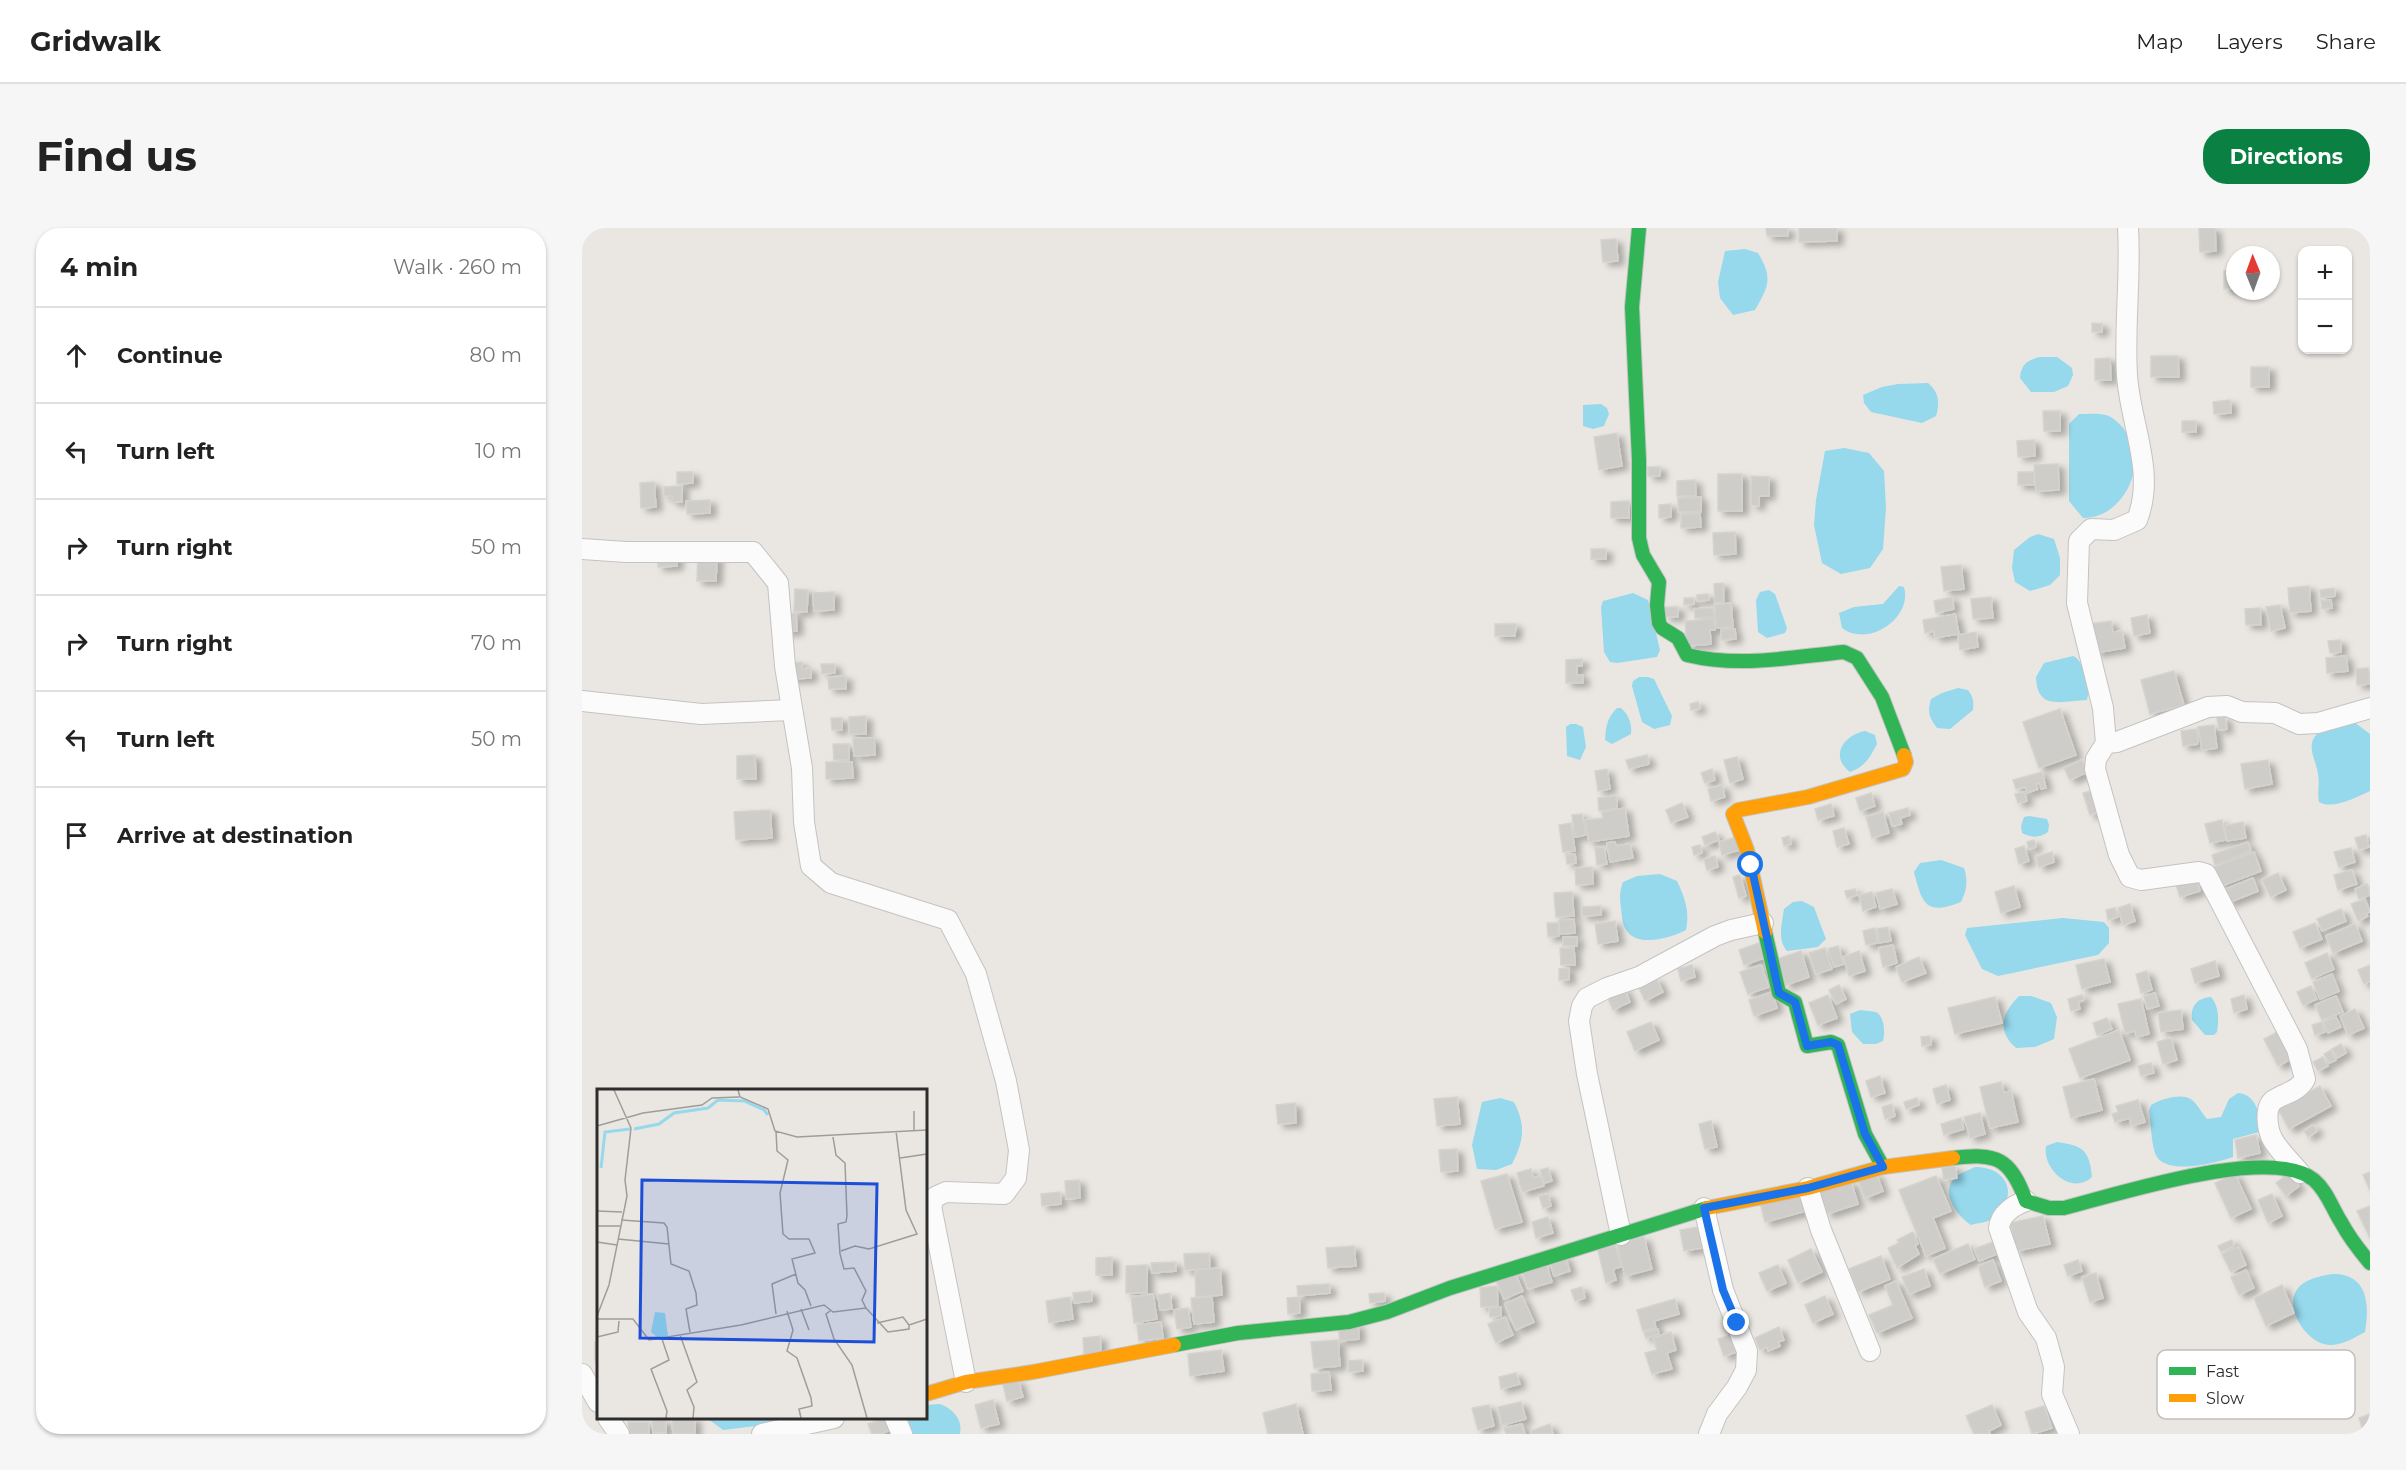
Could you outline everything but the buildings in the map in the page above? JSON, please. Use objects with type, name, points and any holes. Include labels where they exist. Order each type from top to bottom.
[{"type":"street","points":[[1639,228],[1632,307],[1639,460],[1639,538],[1643,555],[1659,582],[1656,605],[1659,622],[1662,627],[1678,638],[1687,655],[1705,661],[1757,661],[1844,652],[1857,657],[1890,714],[1906,762],[1902,769],[1808,797],[1735,811],[1734,815],[1752,870],[1779,993],[1795,1002],[1807,1046],[1831,1042],[1838,1045],[1865,1134],[1883,1167]]},
{"type":"street","points":[[2128,228],[2127,377],[2145,473],[2143,506],[2137,520],[2114,530],[2091,529],[2079,541],[2077,603],[2103,708],[2106,743],[2096,759],[2095,770],[2124,868],[2130,878],[2141,880],[2199,872],[2206,874],[2297,1049],[2305,1079],[2298,1088],[2272,1102],[2269,1106],[2268,1117],[2273,1140],[2300,1173]]},
{"type":"street","points":[[582,549],[626,552],[753,552],[778,583],[785,666],[802,768],[804,822],[811,866],[831,883],[948,920],[976,974],[1006,1081],[1019,1150],[1016,1178],[1004,1194],[946,1192],[935,1197],[932,1206],[966,1382]]},
{"type":"street","points":[[582,701],[701,714],[791,710]]},
{"type":"street","points":[[2106,743],[2117,742],[2208,707],[2227,706],[2242,711],[2275,713],[2299,724],[2318,723],[2370,708]]},
{"type":"street","points":[[1621,1235],[1587,1074],[1579,1021],[1582,1006],[1587,998],[1639,976],[1715,936],[1763,923]]},
{"type":"street","points":[[927,1394],[966,1382],[1238,1334],[1349,1322],[1387,1312],[1450,1288],[1550,1255],[1704,1208],[1808,1188],[1883,1167],[1978,1155],[1995,1157],[2004,1163],[2013,1175],[2026,1201]]},
{"type":"street","points":[[2069,1434],[2052,1394],[2054,1367],[2046,1338],[2028,1312],[1999,1228],[2002,1217],[2008,1211],[2026,1201],[2049,1208],[2064,1208],[2199,1175],[2250,1168],[2288,1169],[2310,1177],[2325,1191],[2342,1225],[2370,1263]]},
{"type":"street","points":[[1808,1188],[1821,1230],[1869,1351]]},
{"type":"street","points":[[1704,1208],[1723,1290],[1747,1351],[1746,1370],[1737,1387],[1717,1414],[1709,1434]]},
{"type":"street","points":[[582,1374],[597,1399]]},
{"type":"street","points":[[609,1419],[619,1434]]},
{"type":"street","points":[[762,1434],[830,1419]]},
{"type":"street","points":[[895,1419],[902,1434]]},
{"type":"water","points":[[1745,249],[1758,253],[1763,262],[1767,275],[1766,288],[1755,310],[1733,315],[1720,298],[1718,282],[1725,251]]},
{"type":"water","points":[[2040,357],[2057,357],[2072,368],[2073,375],[2068,386],[2054,392],[2031,392],[2020,378],[2022,369],[2026,363]]},
{"type":"water","points":[[1928,383],[1938,398],[1938,407],[1936,416],[1922,423],[1871,412],[1864,403],[1863,395],[1882,387]]},
{"type":"water","points":[[1601,404],[1607,408],[1609,414],[1604,426],[1593,429],[1583,426],[1583,405]]},
{"type":"water","points":[[2079,414],[2103,414],[2114,419],[2131,439],[2135,457],[2131,482],[2116,504],[2107,512],[2083,518],[2069,501],[2069,424]]},
{"type":"water","points":[[1844,448],[1869,453],[1884,471],[1886,508],[1883,549],[1870,568],[1841,574],[1822,563],[1814,525],[1825,451]]},
{"type":"water","points":[[2038,534],[2054,539],[2060,558],[2060,575],[2050,585],[2030,591],[2015,582],[2012,568],[2014,550],[2030,537]]},
{"type":"water","points":[[1899,586],[1904,587],[1905,598],[1902,609],[1886,627],[1864,634],[1852,633],[1842,628],[1839,613],[1854,607],[1883,604]]},
{"type":"water","points":[[1769,590],[1775,594],[1787,628],[1785,633],[1767,638],[1758,632],[1756,600],[1760,592]]},
{"type":"water","points":[[1633,593],[1648,600],[1660,650],[1657,657],[1610,662],[1604,652],[1601,607],[1603,601]]},
{"type":"water","points":[[2073,656],[2080,663],[2086,675],[2087,700],[2052,702],[2046,699],[2037,688],[2036,677],[2044,663]]},
{"type":"water","points":[[1639,677],[1654,679],[1672,716],[1670,725],[1654,729],[1642,722],[1632,686],[1633,681]]},
{"type":"water","points":[[1958,688],[1968,690],[1973,699],[1973,710],[1950,729],[1937,728],[1930,714],[1931,699]]},
{"type":"water","points":[[1617,708],[1621,708],[1628,717],[1631,734],[1612,744],[1605,740],[1606,730],[1609,719]]},
{"type":"water","points":[[2354,722],[2370,734],[2370,791],[2338,804],[2319,802],[2319,777],[2312,743],[2319,732]]},
{"type":"water","points":[[1570,724],[1583,727],[1586,747],[1580,760],[1567,756],[1566,727]]},
{"type":"water","points":[[1865,731],[1875,735],[1877,744],[1863,764],[1850,772],[1841,759],[1842,747],[1851,737]]},
{"type":"water","points":[[2024,817],[2047,819],[2048,832],[2036,837],[2022,833],[2021,826]]},
{"type":"water","points":[[1941,860],[1964,868],[1966,889],[1961,902],[1940,908],[1927,904],[1923,899],[1914,872],[1920,863]]},
{"type":"water","points":[[1660,874],[1677,881],[1686,905],[1686,930],[1654,940],[1637,938],[1630,934],[1623,924],[1620,898],[1623,882],[1637,876]]},
{"type":"water","points":[[1802,901],[1814,907],[1826,939],[1818,947],[1787,951],[1781,937],[1784,909],[1793,902]]},
{"type":"water","points":[[2063,918],[2104,922],[2109,928],[2109,943],[2098,955],[1998,976],[1982,969],[1965,935],[1967,928]]},
{"type":"water","points":[[2019,996],[2031,996],[2051,1003],[2057,1017],[2054,1039],[2035,1047],[2016,1048],[2010,1041],[2004,1028],[2005,1015]]},
{"type":"water","points":[[2211,997],[2218,1013],[2217,1032],[2214,1035],[2205,1035],[2192,1020],[2192,1011],[2198,1001]]},
{"type":"water","points":[[1860,1010],[1879,1014],[1884,1025],[1883,1041],[1876,1044],[1863,1044],[1852,1032],[1850,1014]]},
{"type":"water","points":[[2238,1093],[2244,1094],[2253,1101],[2262,1130],[2233,1139],[2233,1157],[2191,1166],[2168,1165],[2160,1160],[2155,1153],[2153,1143],[2149,1111],[2151,1105],[2172,1097],[2188,1098],[2196,1104],[2207,1119],[2221,1117],[2229,1099]]},
{"type":"water","points":[[1500,1098],[1514,1102],[1518,1111],[1522,1126],[1519,1148],[1512,1164],[1496,1170],[1477,1169],[1472,1145],[1482,1102]]},
{"type":"water","points":[[2057,1142],[2079,1147],[2083,1151],[2089,1160],[2092,1177],[2084,1182],[2067,1182],[2053,1171],[2046,1155],[2046,1146]]},
{"type":"water","points":[[1975,1167],[1987,1168],[1997,1173],[2007,1186],[2008,1195],[2005,1204],[1990,1220],[1971,1225],[1954,1207],[1949,1189],[1955,1177]]},
{"type":"water","points":[[2332,1274],[2344,1275],[2359,1284],[2364,1292],[2367,1311],[2365,1332],[2335,1345],[2322,1344],[2307,1334],[2297,1318],[2293,1301],[2301,1285],[2316,1277]]},
{"type":"water","points":[[940,1404],[956,1415],[960,1424],[960,1434],[911,1434],[908,1419],[927,1419],[927,1405]]},
{"type":"water","points":[[708,1419],[786,1419],[772,1424],[723,1430]]},
{"type":"traffic: fast","points":[[1639,228],[1632,307],[1639,460],[1639,538],[1643,555],[1659,582],[1657,605],[1659,623],[1662,628],[1678,638],[1687,655],[1707,659],[1746,661],[1844,652],[1857,658],[1882,697],[1904,755]]},
{"type":"traffic: fast","points":[[1765,932],[1779,993],[1795,1002],[1807,1046],[1831,1042],[1838,1045],[1865,1134],[1883,1167]]},
{"type":"traffic: fast","points":[[1953,1158],[1980,1156],[2000,1161],[2014,1175],[2026,1201],[2049,1208],[2064,1208],[2155,1184],[2230,1170],[2264,1167],[2293,1170],[2319,1184],[2347,1233],[2370,1263]]},
{"type":"traffic: fast","points":[[1174,1345],[1238,1333],[1349,1322],[1387,1312],[1450,1288],[1707,1208]]},
{"type":"traffic: slow","points":[[1765,932],[1747,850],[1733,814],[1738,810],[1808,797],[1903,769],[1906,762],[1904,755]]},
{"type":"traffic: slow","points":[[1707,1208],[1808,1188],[1883,1167],[1953,1158]]},
{"type":"traffic: slow","points":[[927,1394],[966,1382],[1033,1372],[1174,1345]]},
{"type":"route","points":[[1737,1323],[1723,1290],[1704,1208],[1808,1188],[1883,1167],[1865,1134],[1838,1045],[1831,1042],[1807,1046],[1795,1002],[1779,993],[1751,865]]}]
